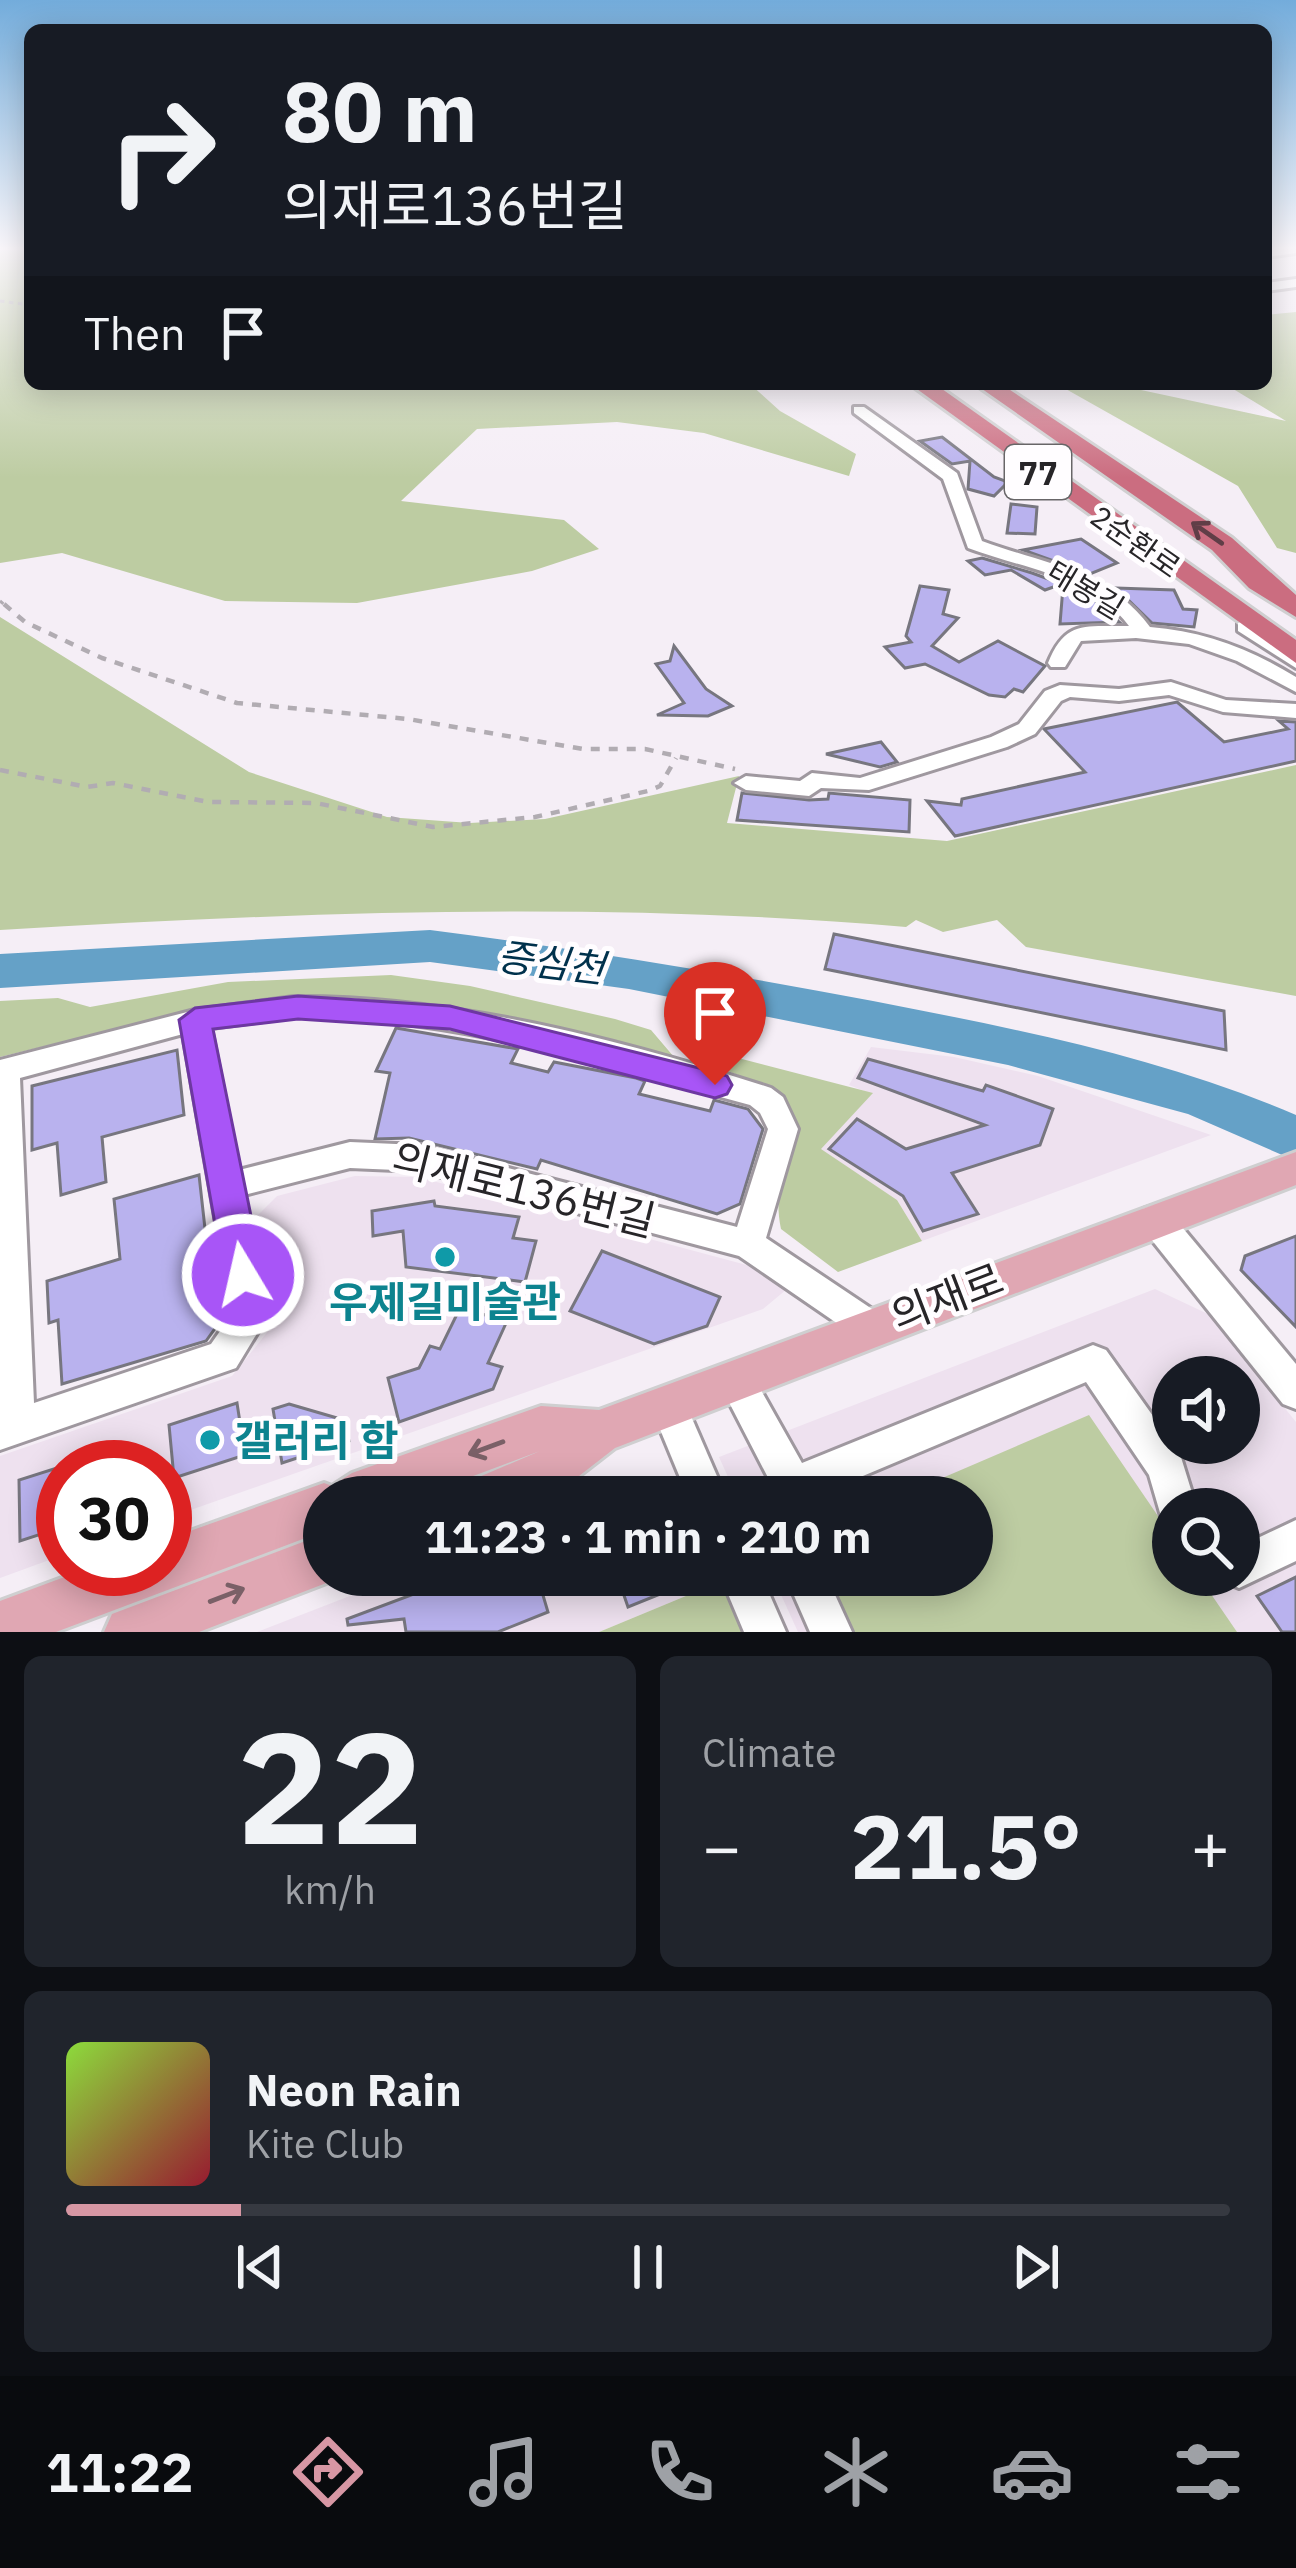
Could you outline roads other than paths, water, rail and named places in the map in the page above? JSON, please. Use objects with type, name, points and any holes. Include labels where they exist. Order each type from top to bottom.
[{"type":"highway","points":[[901,390],[1108,552],[1245,627]]},
{"type":"highway","name":"2순환로","points":[[930,390],[1171,554],[1296,627]]},
{"type":"highway","name":"2순환로","points":[[969,390],[1296,658]]},
{"type":"highway","points":[[970,390],[1222,544],[1259,582],[1296,608]]},
{"type":"main road","name":"의재로","points":[[543,1476],[599,1432],[868,1326],[1296,1168]]},
{"type":"main road","name":"의재로","points":[[410,1476],[541,1428],[599,1432]]},
{"type":"main road","points":[[192,1555],[303,1515]]},
{"type":"main road","points":[[130,1632],[303,1567]]},
{"type":"main road","points":[[18,1625],[89,1596]]},
{"type":"street","name":"태봉길","points":[[859,410],[951,477],[974,544],[1052,565],[1122,603],[1141,629],[1218,645],[1296,686]]},
{"type":"street","points":[[1245,627],[1296,658]]},
{"type":"street","points":[[1058,663],[1067,641],[1076,635],[1141,629]]},
{"type":"street","points":[[749,777],[809,789],[812,780],[861,785],[890,779],[1028,729],[1053,696],[1068,690],[1119,695],[1171,688],[1223,706],[1296,711]]},
{"type":"street","points":[[195,1020],[250,1317],[223,1356],[8,1430],[2,1071],[195,1020],[298,1007],[450,1018],[760,1096],[772,1106],[782,1129],[748,1244]]},
{"type":"street","name":"의재로136번길","points":[[229,1186],[350,1154],[398,1154],[748,1244],[868,1326]]},
{"type":"street","points":[[1155,1219],[1296,1392]]},
{"type":"street","points":[[828,1476],[1093,1362],[1166,1467],[1172,1488]]},
{"type":"street","points":[[735,1379],[785,1476]]},
{"type":"street","points":[[668,1405],[698,1476]]},
{"type":"street","points":[[1260,1558],[1296,1540]]},
{"type":"street","points":[[749,1596],[765,1632]]},
{"type":"street","points":[[815,1596],[831,1632]]},
{"type":"waterway","name":"증심천","points":[[0,971],[430,946],[629,972],[1008,1046],[1202,1097],[1296,1139]]},
{"type":"place","name":"우제길미술관","points":[[445,1257]]},
{"type":"place","name":"갤러리 함","points":[[210,1440]]}]
